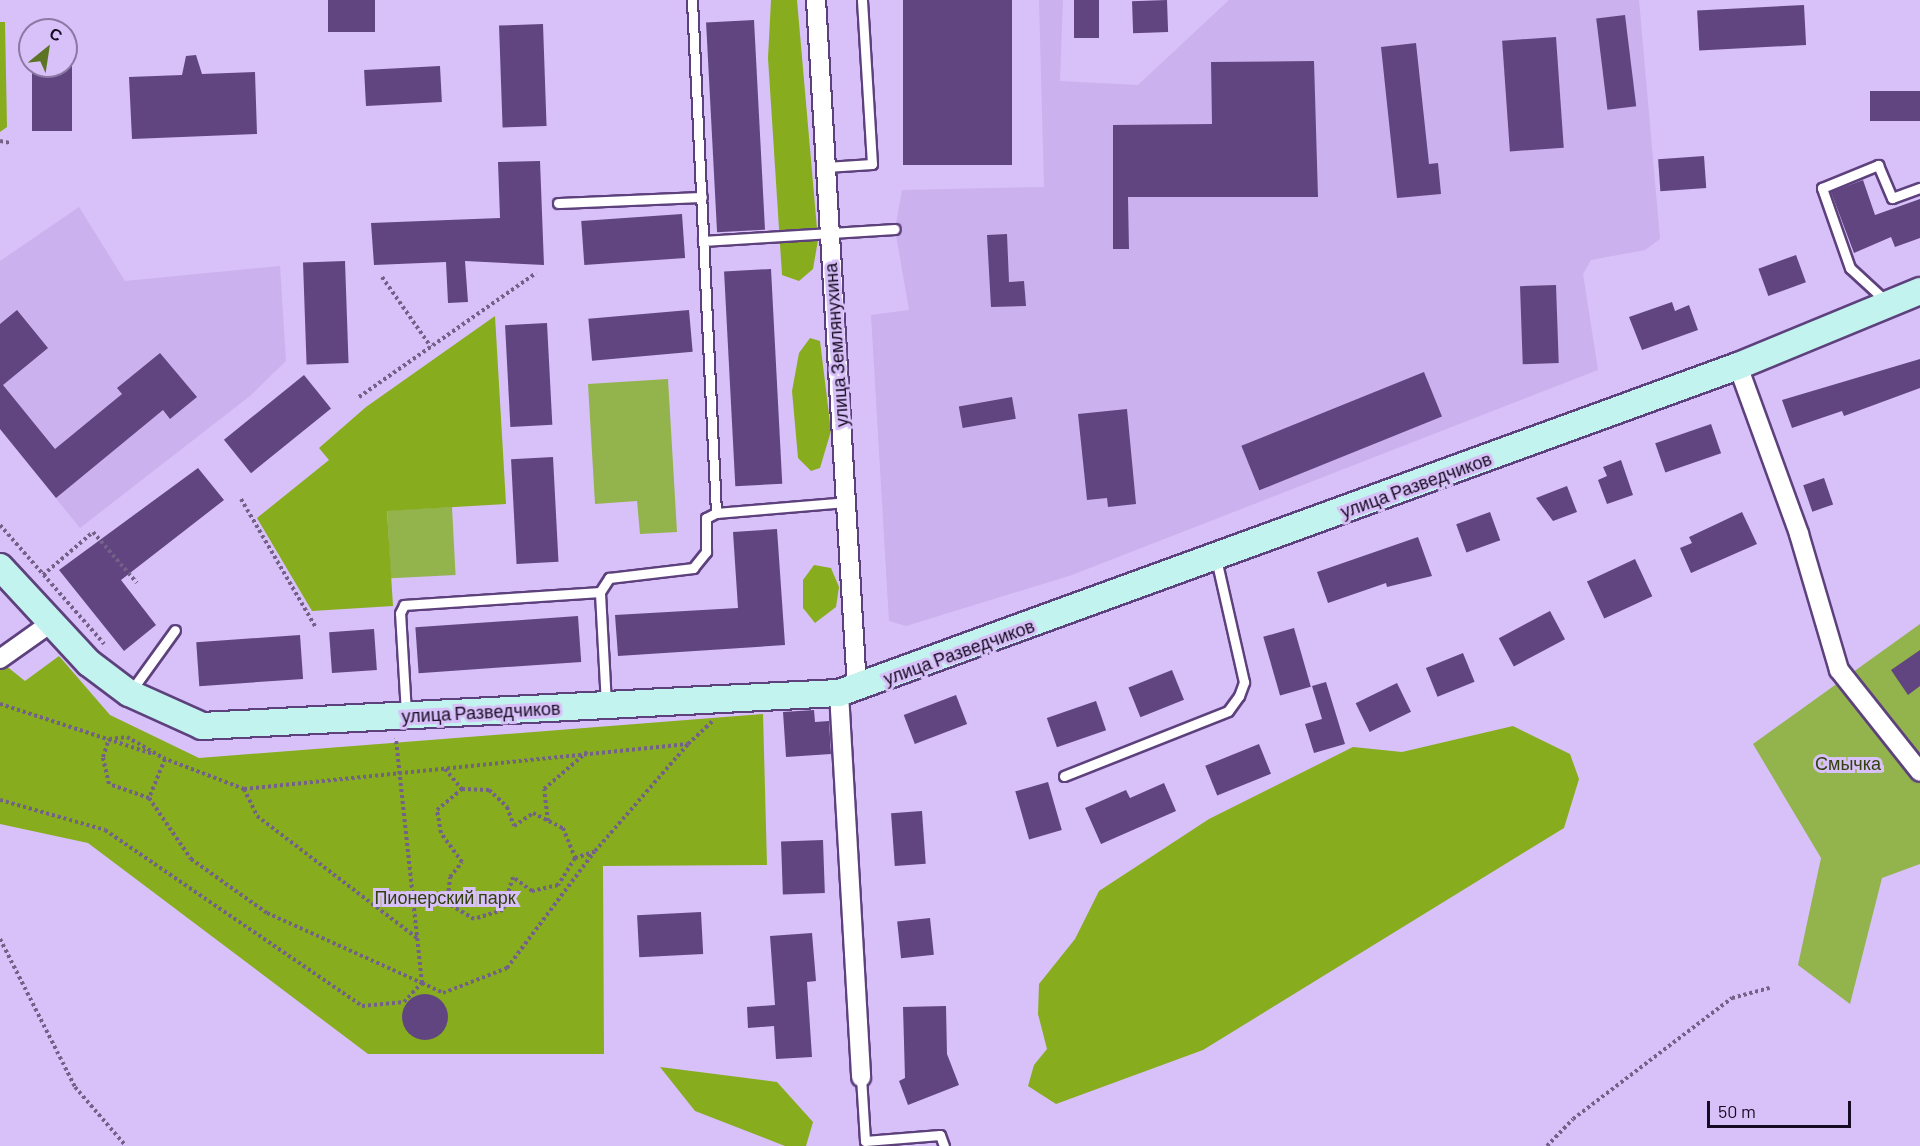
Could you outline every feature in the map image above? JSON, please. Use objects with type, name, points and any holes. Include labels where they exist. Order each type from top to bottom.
[{"type":"street","name":"улица Землянухина","points":[[816,0],[846,502],[848,691],[861,1077]]},
{"type":"street","name":"улица Разведчиков","points":[[0,567],[48,625],[129,693],[202,726],[848,691],[1216,559],[1738,366],[1920,291]]},
{"type":"street","points":[[1738,366],[1798,534],[1839,670],[1920,772]]},
{"type":"street","points":[[0,659],[48,625]]},
{"type":"lane","points":[[692,0],[716,513]]},
{"type":"lane","points":[[826,167],[872,164],[862,0]]},
{"type":"lane","points":[[1889,303],[1850,268],[1822,188],[1878,165],[1892,198],[1920,188]]},
{"type":"lane","points":[[558,203],[702,196]]},
{"type":"lane","points":[[703,241],[895,229]]},
{"type":"lane","points":[[399,716],[400,613],[404,605],[600,592],[615,575],[693,568],[706,552],[706,518],[716,513],[846,502]]},
{"type":"lane","points":[[1065,776],[1228,711],[1239,696],[1244,682],[1216,559]]},
{"type":"lane","points":[[600,592],[607,705]]},
{"type":"lane","points":[[129,693],[175,630]]},
{"type":"lane","points":[[861,1077],[866,1141],[940,1135],[944,1146]]},
{"type":"path","points":[[0,141],[10,143]]},
{"type":"path","points":[[359,397],[536,273]]},
{"type":"path","points":[[382,277],[431,347]]},
{"type":"path","points":[[241,499],[316,628]]},
{"type":"path","points":[[0,525],[109,649]]},
{"type":"path","points":[[43,575],[93,532],[137,583]]},
{"type":"path","points":[[109,739],[103,757],[109,784],[149,798],[191,860],[267,913],[443,993],[507,968],[595,851],[688,744],[736,698]]},
{"type":"path","points":[[0,704],[109,739],[244,789],[587,752],[688,744]]},
{"type":"path","points":[[0,800],[105,830],[362,1006],[404,1002],[422,983],[402,773],[399,716]]},
{"type":"path","points":[[548,822],[544,789],[587,752]]},
{"type":"path","points":[[149,798],[165,759]]},
{"type":"path","points":[[445,768],[462,789]]},
{"type":"path","points":[[244,789],[257,816],[417,938]]},
{"type":"path","points":[[575,858],[563,828],[532,813],[514,826],[507,807],[489,790],[462,789],[437,810],[441,833],[462,862],[450,877],[447,903],[474,919],[503,910],[513,877],[532,891],[558,885],[575,858],[595,851]]},
{"type":"path","points":[[0,939],[75,1087],[126,1146]]},
{"type":"path","points":[[1547,1146],[1573,1119],[1732,998],[1770,988]]},
{"type":"shaded area","points":[[1039,0],[1063,0],[1060,81],[1138,85],[1229,0],[1639,0],[1660,239],[1645,250],[1591,260],[1583,274],[1598,370],[1072,575],[906,626],[889,621],[871,315],[909,310],[895,229],[902,190],[1044,187]]},
{"type":"shaded area","points":[[79,207],[125,281],[280,266],[286,361],[250,396],[80,528],[0,429],[0,261]]},
{"type":"green space","points":[[771,0],[797,0],[818,240],[813,269],[799,281],[782,275],[768,58]]},
{"type":"green space","points":[[0,22],[5,22],[7,127],[0,132]]},
{"type":"green space","points":[[495,316],[506,504],[387,511],[393,606],[312,611],[257,518],[329,460],[319,448],[366,407]]},
{"type":"green space","points":[[810,338],[820,341],[831,431],[820,468],[811,471],[798,458],[792,391],[799,353]]},
{"type":"green space","points":[[668,379],[677,532],[640,534],[637,501],[595,504],[588,384]]},
{"type":"green space","points":[[452,507],[456,575],[391,578],[387,510]]},
{"type":"green space","points":[[814,565],[831,568],[839,587],[836,607],[815,623],[803,608],[803,580]]},
{"type":"green space","name":"Смычка","points":[[1920,624],[1920,864],[1882,878],[1850,1004],[1798,965],[1821,858],[1753,744]]},
{"type":"green space","name":"Пионерский парк","points":[[59,656],[110,715],[199,758],[763,714],[767,865],[603,866],[604,1054],[368,1054],[88,843],[0,824],[0,661],[25,681]]},
{"type":"green space","points":[[1513,726],[1570,754],[1579,779],[1564,828],[1203,1050],[1056,1104],[1028,1086],[1034,1065],[1047,1049],[1038,1014],[1039,984],[1075,939],[1099,891],[1209,819],[1353,747],[1402,752]]},
{"type":"green space","points":[[660,1067],[777,1082],[813,1122],[806,1146],[785,1146],[695,1111]]},
{"type":"building","points":[[328,0],[375,0],[375,32],[328,32]]},
{"type":"building","points":[[903,0],[1012,0],[1012,165],[903,165]]},
{"type":"building","points":[[1074,0],[1099,0],[1099,38],[1074,38]]},
{"type":"building","points":[[1167,0],[1168,32],[1133,33],[1132,1]]},
{"type":"building","points":[[1804,5],[1806,45],[1699,51],[1697,11]]},
{"type":"building","points":[[1625,15],[1636,106],[1607,110],[1596,19]]},
{"type":"building","points":[[754,20],[765,230],[717,232],[706,23]]},
{"type":"building","points":[[543,24],[547,126],[503,127],[499,26]]},
{"type":"building","points":[[1556,37],[1564,148],[1510,151],[1502,41]]},
{"type":"building","points":[[1416,43],[1429,164],[1438,163],[1441,194],[1397,198],[1381,47]]},
{"type":"building","points":[[196,55],[202,74],[255,72],[257,134],[132,139],[129,77],[182,75],[186,56]]},
{"type":"building","points":[[1314,61],[1318,197],[1128,197],[1129,249],[1113,249],[1113,125],[1212,124],[1211,62]]},
{"type":"building","points":[[440,66],[442,102],[366,106],[364,70]]},
{"type":"building","points":[[32,78],[72,78],[72,131],[32,131]]},
{"type":"building","points":[[1870,91],[1920,91],[1920,121],[1870,121]]},
{"type":"building","points":[[1704,156],[1706,188],[1660,191],[1658,159]]},
{"type":"building","points":[[540,161],[544,265],[465,261],[468,302],[448,303],[446,262],[374,265],[371,223],[500,218],[498,162]]},
{"type":"building","points":[[1863,180],[1875,215],[1920,199],[1920,238],[1895,247],[1891,237],[1854,253],[1831,192]]},
{"type":"building","points":[[682,214],[685,258],[584,265],[581,221]]},
{"type":"building","points":[[1007,234],[1009,282],[1024,281],[1026,306],[991,307],[987,235]]},
{"type":"building","points":[[1796,255],[1806,282],[1768,296],[1758,269]]},
{"type":"building","points":[[345,261],[349,363],[307,364],[303,262]]},
{"type":"building","points":[[771,269],[782,484],[735,486],[724,271]]},
{"type":"building","points":[[1556,285],[1559,363],[1523,364],[1520,286]]},
{"type":"building","points":[[1672,302],[1675,311],[1689,305],[1698,330],[1642,350],[1629,317]]},
{"type":"building","points":[[17,310],[48,348],[3,385],[55,449],[122,394],[117,388],[160,353],[197,397],[170,419],[163,410],[56,498],[0,429],[0,324]]},
{"type":"building","points":[[689,310],[693,352],[592,361],[588,319]]},
{"type":"building","points":[[547,323],[552,425],[510,427],[505,325]]},
{"type":"building","points":[[1920,359],[1920,388],[1844,416],[1842,411],[1792,428],[1782,400]]},
{"type":"building","points":[[1424,372],[1442,417],[1259,490],[1241,446]]},
{"type":"building","points":[[304,375],[331,408],[251,473],[224,440]]},
{"type":"building","points":[[1012,397],[1016,419],[963,428],[959,406]]},
{"type":"building","points":[[1127,409],[1136,504],[1108,507],[1107,498],[1087,500],[1078,414]]},
{"type":"building","points":[[1711,424],[1721,453],[1665,473],[1655,443]]},
{"type":"building","points":[[553,457],[558,562],[517,564],[511,459]]},
{"type":"building","points":[[1621,460],[1633,495],[1607,504],[1598,480],[1607,476],[1603,467]]},
{"type":"building","points":[[198,468],[224,500],[121,580],[156,625],[124,651],[59,570]]},
{"type":"building","points":[[1824,478],[1833,504],[1812,512],[1803,485]]},
{"type":"building","points":[[1567,486],[1577,512],[1553,521],[1536,498]]},
{"type":"building","points":[[1490,512],[1500,540],[1466,553],[1456,524]]},
{"type":"building","points":[[1742,512],[1757,544],[1691,573],[1680,548],[1692,543],[1689,537]]},
{"type":"building","points":[[777,529],[785,645],[618,656],[615,615],[738,608],[733,532]]},
{"type":"building","points":[[1418,537],[1432,576],[1387,587],[1386,583],[1328,603],[1317,572]]},
{"type":"building","points":[[1635,559],[1652,596],[1604,619],[1587,581]]},
{"type":"building","points":[[1550,611],[1565,639],[1514,666],[1499,638]]},
{"type":"building","points":[[578,616],[581,662],[419,673],[415,627]]},
{"type":"building","points":[[1294,628],[1311,687],[1280,695],[1263,637]]},
{"type":"building","points":[[374,629],[377,670],[332,673],[329,632]]},
{"type":"building","points":[[300,635],[303,679],[199,686],[196,642]]},
{"type":"building","points":[[1920,650],[1920,686],[1908,695],[1891,670]]},
{"type":"building","points":[[1463,653],[1475,682],[1438,697],[1426,668]]},
{"type":"building","points":[[1172,670],[1184,700],[1140,717],[1128,688]]},
{"type":"building","points":[[1326,682],[1345,744],[1314,753],[1305,724],[1322,719],[1312,686]]},
{"type":"building","points":[[1397,683],[1411,712],[1370,732],[1356,703]]},
{"type":"building","points":[[956,695],[967,724],[915,744],[904,715]]},
{"type":"building","points":[[1096,701],[1106,730],[1057,747],[1047,718]]},
{"type":"building","points":[[814,710],[815,722],[829,721],[831,754],[786,757],[783,712]]},
{"type":"building","points":[[1259,744],[1271,774],[1217,795],[1205,766]]},
{"type":"building","points":[[1048,782],[1062,830],[1029,839],[1015,791]]},
{"type":"building","points":[[1164,783],[1176,811],[1101,844],[1085,808],[1126,790],[1130,798]]},
{"type":"building","points":[[922,811],[926,864],[895,866],[891,813]]},
{"type":"building","points":[[823,840],[825,893],[783,894],[781,841]]},
{"type":"building","points":[[701,912],[703,954],[639,957],[637,915]]},
{"type":"building","points":[[930,918],[934,955],[901,958],[897,921]]},
{"type":"building","points":[[812,933],[816,981],[807,982],[812,1057],[776,1059],[774,1026],[748,1028],[747,1007],[775,1005],[770,936]]},
{"type":"building","points":[[425,994],[441,1001],[448,1017],[441,1033],[425,1040],[409,1033],[402,1017],[409,1001]]},
{"type":"building","points":[[946,1006],[947,1054],[959,1085],[908,1105],[899,1081],[905,1078],[903,1007]]}]
